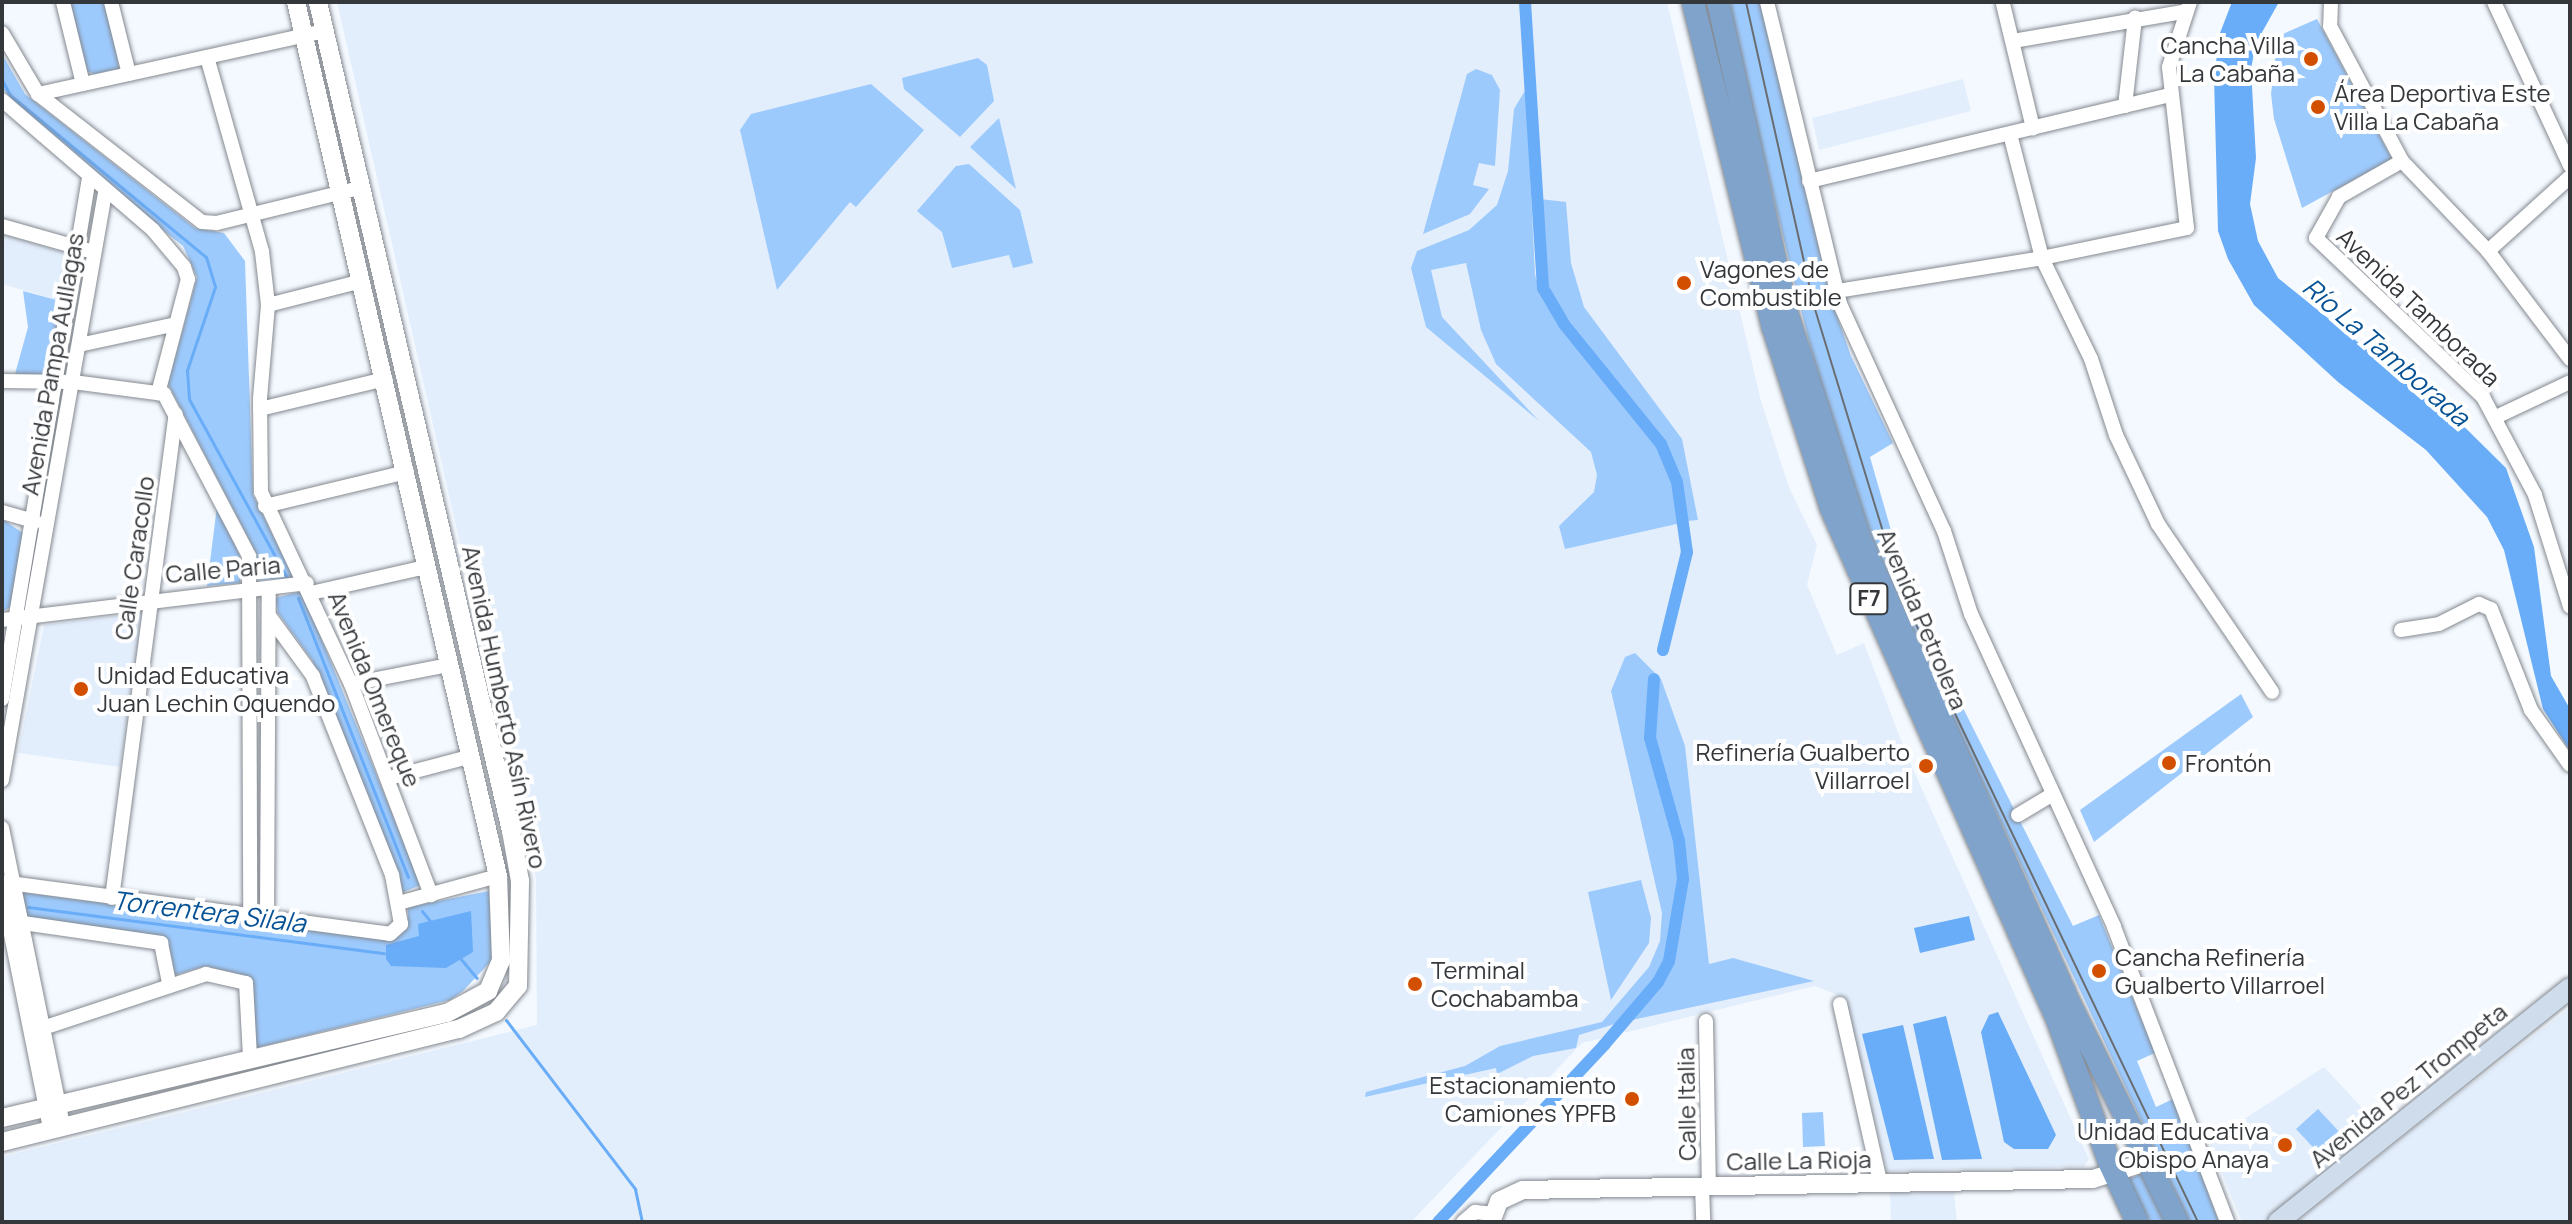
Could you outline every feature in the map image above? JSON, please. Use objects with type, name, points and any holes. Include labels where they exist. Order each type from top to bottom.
[{"type":"highway","name":"Avenida Petrolera","points":[[1693,2],[1799,418],[1844,543],[2057,1019],[2114,1173],[2137,1222]]},
{"type":"highway","name":"Avenida Petrolera","points":[[1718,2],[1787,313],[1860,539],[2065,994],[2177,1222]]},
{"type":"main road","name":"Avenida Pez Trompeta","points":[[2278,1222],[2570,988]]},
{"type":"street","points":[[63,2],[83,84]]},
{"type":"street","points":[[111,2],[129,74]]},
{"type":"street","name":"Avenida Humberto Asín Rivero","points":[[2,1118],[426,1017],[475,1000],[497,977],[501,961],[498,876],[468,757],[407,472],[296,2]]},
{"type":"street","name":"Avenida Humberto Asín Rivero","points":[[2,1142],[433,1037],[496,1012],[518,986],[520,881],[318,2]]},
{"type":"street","points":[[1767,2],[1837,291],[1882,404],[1944,531],[1971,614],[2162,1043],[2227,1222]]},
{"type":"street","points":[[2331,2],[2330,26],[2402,161],[2488,251],[2570,359]]},
{"type":"street","points":[[2494,2],[2570,166]]},
{"type":"street","points":[[2003,4],[2033,128]]},
{"type":"street","points":[[1837,291],[2042,258],[2187,228],[2169,67],[2186,7],[2013,41]]},
{"type":"street","points":[[2125,106],[2135,18]]},
{"type":"street","points":[[38,94],[325,31]]},
{"type":"street","points":[[2,33],[38,94],[202,222],[249,215],[359,188]]},
{"type":"street","points":[[207,57],[249,215],[262,252],[268,305],[260,409],[261,492],[265,506],[407,472]]},
{"type":"street","points":[[1809,181],[2170,95]]},
{"type":"street","points":[[2,100],[28,127],[153,230],[184,267],[188,279],[161,394]]},
{"type":"street","points":[[2,120],[28,127]]},
{"type":"street","points":[[2010,134],[2042,258],[2091,359],[2116,435],[2158,524],[2272,692]]},
{"type":"street","name":"Avenida Tamborada","points":[[2402,161],[2339,197],[2316,238],[2462,376],[2496,417],[2535,495],[2570,607]]},
{"type":"street","points":[[2488,251],[2570,177]]},
{"type":"street","name":"Avenida Pampa Aullagas","points":[[2,780],[31,615],[54,384],[89,178]]},
{"type":"street","name":"Avenida Pampa Aullagas","points":[[2,699],[9,619],[38,523],[73,382],[105,193]]},
{"type":"street","points":[[2,226],[95,252]]},
{"type":"street","points":[[268,305],[362,281]]},
{"type":"street","points":[[79,345],[176,324]]},
{"type":"street","points":[[260,409],[385,379]]},
{"type":"street","points":[[2,381],[73,382],[161,394],[176,414],[249,556],[250,916]]},
{"type":"street","points":[[2496,417],[2570,382]]},
{"type":"street","name":"Calle Caracollo","points":[[112,898],[176,414]]},
{"type":"street","name":"Avenida Omereque","points":[[265,506],[309,588],[351,684],[431,895]]},
{"type":"street","points":[[2,512],[38,523]]},
{"type":"street","name":"Calle Paria","points":[[9,619],[151,598],[251,589],[309,588],[425,567]]},
{"type":"street","points":[[267,919],[269,588]]},
{"type":"street","points":[[2401,630],[2439,624],[2479,604],[2491,609],[2531,710],[2570,765]]},
{"type":"street","points":[[5,885],[390,934],[401,924],[399,903],[313,676],[270,617]]},
{"type":"street","points":[[351,684],[449,665]]},
{"type":"street","points":[[389,778],[468,757]]},
{"type":"street","points":[[2018,815],[2051,795]]},
{"type":"street","points":[[2,828],[5,885],[11,922],[56,1127]]},
{"type":"street","points":[[399,903],[498,876]]},
{"type":"street","points":[[11,922],[161,943],[169,983]]},
{"type":"street","points":[[11,922],[43,1028],[52,1107]]},
{"type":"street","points":[[43,1028],[169,983],[206,974],[246,983],[250,1057]]},
{"type":"street","points":[[1840,1004],[1880,1182]]},
{"type":"street","points":[[426,1017],[433,1037]]},
{"type":"street","name":"Calle Italia","points":[[1703,1222],[1706,1021]]},
{"type":"street","name":"Calle La Rioja","points":[[1463,1222],[1475,1212],[1492,1218],[1499,1201],[1523,1190],[2093,1179],[2149,1161]]},
{"type":"shaded area","points":[[69,2],[108,2],[119,69],[94,74],[87,71]]},
{"type":"shaded area","name":"Refinería Gualberto Villarroel","points":[[337,2],[1667,2],[1761,401],[1789,487],[1817,545],[1807,585],[1837,655],[1864,643],[1907,756],[2089,1159],[2084,1167],[1887,1171],[1845,998],[1815,986],[1582,1043],[1411,1222],[2,1222],[2,1157],[537,1025],[536,878]]},
{"type":"shaded area","points":[[1730,2],[1760,2],[1831,299],[1851,356],[1893,443],[1870,457],[1905,579],[1963,708],[2073,926],[2099,915],[2155,1053],[2137,1061],[2156,1107],[2173,1099],[2219,1222],[2189,1222],[1889,584],[1844,463],[1810,346],[1736,45]]},
{"type":"shaded area","name":"Río La Tamborada","points":[[2232,2],[2279,2],[2256,43],[2251,69],[2256,158],[2250,204],[2258,241],[2278,278],[2405,380],[2431,394],[2506,468],[2534,547],[2551,676],[2570,709],[2570,751],[2543,709],[2504,550],[2487,517],[2426,450],[2338,382],[2254,305],[2228,259],[2218,231],[2214,77],[2220,33]]},
{"type":"shaded area","name":"Área Deportiva Este Villa La Cabaña","points":[[2317,19],[2392,159],[2302,208],[2274,119],[2271,94],[2278,36]]},
{"type":"shaded area","points":[[2,54],[25,94],[195,228],[224,233],[245,261],[253,495],[294,578],[258,580],[257,555],[168,384],[197,277],[183,246],[40,131],[2,88]]},
{"type":"shaded area","points":[[978,58],[987,65],[994,101],[960,137],[904,89],[902,78]]},
{"type":"shaded area","points":[[1476,69],[1492,75],[1500,90],[1495,166],[1479,163],[1473,185],[1489,189],[1470,214],[1423,234],[1467,74]]},
{"type":"shaded area","points":[[1963,79],[1971,111],[1819,150],[1812,118]]},
{"type":"shaded area","points":[[871,84],[924,130],[856,207],[850,202],[777,290],[740,130],[751,114]]},
{"type":"shaded area","points":[[1526,89],[1535,275],[1543,299],[1657,445],[1670,469],[1681,523],[1565,549],[1559,526],[1594,492],[1597,475],[1591,452],[1496,364],[1481,330],[1466,263],[1431,270],[1442,317],[1539,421],[1426,327],[1411,268],[1417,251],[1469,230],[1497,205],[1508,171],[1514,109]]},
{"type":"shaded area","points":[[999,118],[1016,189],[970,147]]},
{"type":"shaded area","points":[[969,164],[1020,210],[1033,263],[1013,268],[1009,255],[952,268],[942,232],[917,211],[956,166]]},
{"type":"shaded area","points":[[1540,199],[1566,202],[1571,263],[1584,307],[1682,439],[1698,520],[1688,521],[1673,458],[1658,433],[1556,304],[1544,274]]},
{"type":"shaded area","points":[[2,234],[68,253],[71,259],[64,302],[2,284]]},
{"type":"shaded area","points":[[23,291],[64,302],[53,372],[48,377],[15,374],[28,327]]},
{"type":"shaded area","points":[[217,506],[240,556],[240,583],[207,586]]},
{"type":"shaded area","points":[[2,519],[23,533],[12,606],[2,612]]},
{"type":"shaded area","points":[[302,591],[421,885],[403,892],[312,660],[278,613],[275,598]]},
{"type":"shaded area","name":"Unidad Educativa Juan Lechin Oquendo","points":[[143,612],[120,767],[18,753],[44,625]]},
{"type":"shaded area","points":[[1635,653],[1661,679],[1685,746],[1709,964],[1733,958],[1814,981],[1618,1023],[1579,1035],[1576,1048],[1533,1056],[1497,1074],[1496,1068],[1365,1097],[1366,1092],[1465,1066],[1500,1046],[1602,1022],[1649,967],[1660,941],[1662,913],[1611,691],[1625,657]]},
{"type":"shaded area","name":"Frontón","points":[[2241,694],[2253,717],[2094,842],[2080,810]]},
{"type":"shaded area","points":[[1641,880],[1651,918],[1649,943],[1611,1000],[1588,892]]},
{"type":"shaded area","points":[[489,891],[493,959],[463,991],[450,1000],[256,1048],[251,978],[206,966],[175,975],[167,938],[27,918],[20,892],[391,941],[408,927],[408,907]]},
{"type":"shaded area","points":[[471,911],[473,952],[446,968],[391,966],[386,959],[386,945],[419,936],[418,924]]},
{"type":"shaded area","points":[[1969,916],[1975,940],[1920,953],[1914,928]]},
{"type":"shaded area","points":[[2570,1008],[2570,1222],[2297,1222],[2427,1118]]},
{"type":"shaded area","points":[[1998,1012],[2056,1135],[2048,1149],[2014,1149],[2004,1142],[1981,1032],[1989,1015]]},
{"type":"shaded area","points":[[1946,1016],[1982,1159],[1942,1160],[1913,1024]]},
{"type":"shaded area","points":[[1903,1025],[1934,1159],[1894,1160],[1862,1034]]},
{"type":"shaded area","name":"Unidad Educativa Obispo Anaya","points":[[2324,1067],[2381,1128],[2265,1222],[2242,1222],[2209,1142]]},
{"type":"shaded area","points":[[2318,1109],[2345,1138],[2323,1158],[2296,1129]]},
{"type":"shaded area","points":[[1823,1112],[1825,1146],[1803,1147],[1802,1113]]},
{"type":"shaded area","points":[[2140,1174],[2145,1176],[2165,1222],[2150,1222],[2132,1194],[2129,1179]]},
{"type":"shaded area","points":[[1890,1192],[1954,1192],[1957,1222],[1891,1222]]},
{"type":"waterway","points":[[1525,2],[1543,288],[1564,324],[1661,444],[1677,482],[1687,552],[1663,650]]},
{"type":"waterway","points":[[2,80],[10,95],[206,257],[215,287],[187,370],[189,399],[286,576]]},
{"type":"waterway","points":[[298,598],[408,877]]},
{"type":"waterway","points":[[1438,1222],[1604,1045],[1658,982],[1669,961],[1683,879],[1679,841],[1650,738],[1654,679]]},
{"type":"waterway","name":"Torrentera Silala","points":[[28,907],[384,953]]},
{"type":"waterway","points":[[422,911],[430,921]]},
{"type":"waterway","points":[[460,958],[477,978]]},
{"type":"waterway","points":[[506,1020],[635,1189],[642,1222]]},
{"type":"tram line","points":[[1746,2],[1814,306],[1899,584],[1947,697],[2198,1222]]},
{"type":"place","name":"Cancha Villa La Cabaña","points":[[2311,59]]},
{"type":"place","name":"Área Deportiva Este Villa La Cabaña","points":[[2318,107]]},
{"type":"place","name":"Vagones de Combustible","points":[[1684,283]]},
{"type":"place","name":"Unidad Educativa Juan Lechin Oquendo","points":[[81,689]]},
{"type":"place","name":"Frontón","points":[[2169,763]]},
{"type":"place","name":"Refinería Gualberto Villarroel","points":[[1926,766]]},
{"type":"place","name":"Cancha Refinería Gualberto Villarroel","points":[[2099,971]]},
{"type":"place","name":"Terminal Cochabamba","points":[[1415,984]]},
{"type":"place","name":"Estacionamiento Camiones YPFB","points":[[1632,1099]]},
{"type":"place","name":"Unidad Educativa Obispo Anaya","points":[[2285,1145]]}]
